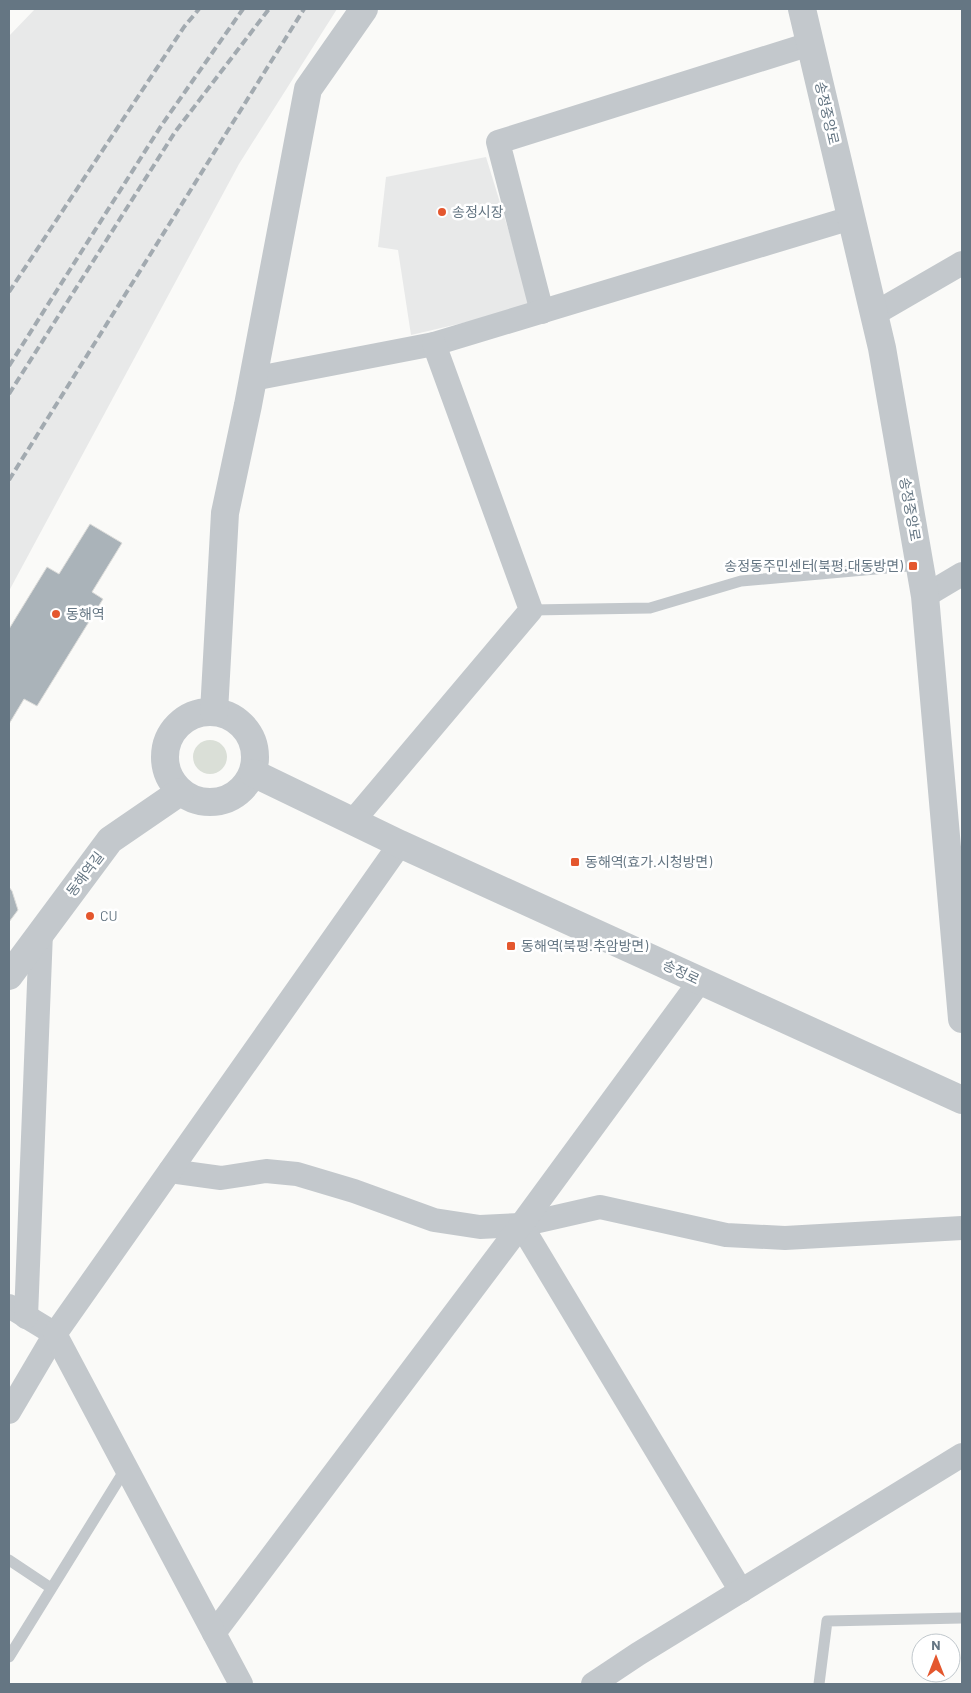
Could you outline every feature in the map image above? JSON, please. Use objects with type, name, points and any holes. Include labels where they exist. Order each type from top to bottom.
[{"type":"street","points":[[214,712],[225,513],[253,379],[308,89],[364,9]]},
{"type":"street","name":"송정중앙로","points":[[802,9],[882,348],[925,596],[962,1019]]},
{"type":"street","points":[[542,312],[498,142],[810,44]]},
{"type":"street","points":[[253,379],[434,344],[851,218]]},
{"type":"street","points":[[874,314],[962,263]]},
{"type":"street","points":[[353,821],[531,610],[434,344]]},
{"type":"street","points":[[925,596],[962,574]]},
{"type":"street","points":[[214,712],[227,715],[239,722],[248,732],[254,745],[253,773],[246,786],[222,802],[207,803],[193,800],[180,792],[170,781],[165,768],[164,753],[168,739],[176,726],[187,718],[200,713],[214,712]]},
{"type":"street","name":"송정로","points":[[253,773],[400,844],[962,1100]]},
{"type":"street","name":"동해역길","points":[[9,976],[110,840],[180,792]]},
{"type":"street","points":[[9,1412],[55,1334],[400,844]]},
{"type":"street","points":[[41,932],[17,1311],[55,1334],[242,1684]]},
{"type":"street","points":[[214,1634],[521,1225],[700,981]]},
{"type":"street","points":[[170,1171],[221,1178],[266,1171],[297,1174],[354,1191],[434,1220],[480,1227],[521,1225],[600,1207],[726,1235],[785,1238],[962,1228]]},
{"type":"street","points":[[521,1225],[741,1591]]},
{"type":"street","points":[[593,1684],[962,1455]]},
{"type":"lane","points":[[531,610],[650,608],[741,581],[920,565]]},
{"type":"lane","points":[[9,1657],[126,1468]]},
{"type":"lane","points":[[9,1560],[52,1588]]},
{"type":"lane","points":[[819,1684],[827,1621],[962,1618]]},
{"type":"shaded area","points":[[35,9],[337,9],[239,164],[9,591],[9,36]]},
{"type":"shaded area","name":"송정시장","points":[[486,157],[532,307],[411,335],[398,250],[378,247],[386,177]]},
{"type":"shaded area","points":[[210,740],[217,741],[222,745],[226,750],[226,764],[222,769],[217,773],[210,774],[203,773],[198,769],[194,764],[193,757],[194,750],[198,745],[203,741]]},
{"type":"building","name":"동해역","points":[[90,524],[122,543],[92,592],[103,599],[37,706],[24,699],[9,724],[9,629],[47,567],[59,574]]},
{"type":"building","points":[[9,887],[18,910],[9,922]]},
{"type":"railway","points":[[9,292],[184,27],[199,9]]},
{"type":"railway","points":[[9,366],[161,126],[243,9]]},
{"type":"railway","points":[[9,394],[175,132],[269,9]]},
{"type":"railway","points":[[9,480],[304,9]]},
{"type":"place","name":"송정시장","points":[[442,212]]},
{"type":"place","name":"송정동주민센터(북평.대동방면)","points":[[913,566]]},
{"type":"place","name":"동해역","points":[[56,614]]},
{"type":"place","name":"동해역(효가.시청방면)","points":[[575,862]]},
{"type":"place","name":"CU","points":[[90,916]]},
{"type":"place","name":"동해역(북평.추암방면)","points":[[511,946]]}]
